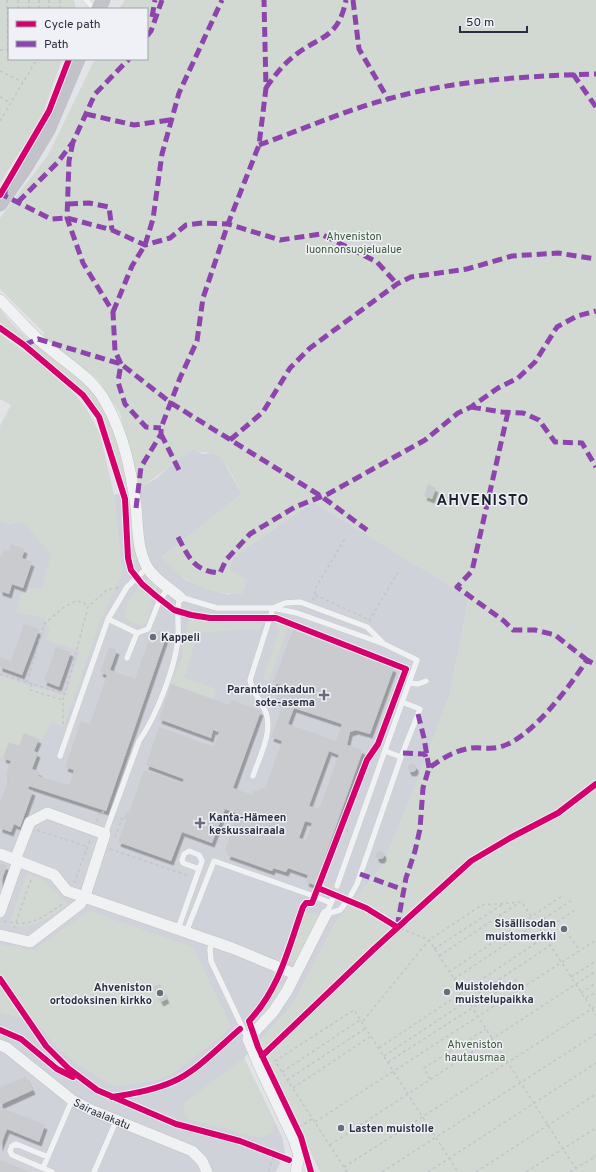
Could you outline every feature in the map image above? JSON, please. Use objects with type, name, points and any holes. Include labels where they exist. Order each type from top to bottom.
[{"type":"main road","points":[[0,204],[27,166],[48,130],[78,60]]},
{"type":"street","points":[[0,300],[38,339],[94,386],[106,402],[120,430],[128,460],[136,508],[140,551],[147,568],[153,575],[180,597]]},
{"type":"street","points":[[0,912],[30,822],[47,813],[105,834],[85,896],[80,904],[30,942],[0,935]]},
{"type":"street","points":[[0,854],[54,875],[67,891],[182,930],[295,974]]},
{"type":"street","points":[[298,1169],[299,1156],[295,1142],[248,1039],[273,1012],[287,991],[326,914]]},
{"type":"street","name":"Sairaalakatu","points":[[0,1045],[7,1048],[72,1100],[116,1121],[192,1152],[202,1161],[207,1172]]},
{"type":"lane","points":[[86,0],[93,8]]},
{"type":"lane","points":[[60,756],[108,619],[127,587],[147,568]]},
{"type":"lane","points":[[108,619],[137,633],[148,629],[160,599],[169,588]]},
{"type":"lane","points":[[105,834],[139,741],[149,728],[174,663],[178,638],[178,604],[180,597],[217,608],[273,608],[307,617],[384,644],[417,660],[337,886]]},
{"type":"lane","points":[[253,776],[268,733],[268,720],[266,713],[252,688],[250,680],[273,608],[285,603],[300,602],[366,627],[384,644]]},
{"type":"lane","points":[[127,658],[137,633]]},
{"type":"lane","points":[[409,683],[418,684],[426,681]]},
{"type":"lane","points":[[350,895],[357,884],[401,757],[420,709],[402,702]]},
{"type":"lane","points":[[385,751],[401,757]]},
{"type":"lane","points":[[182,930],[194,912],[214,861],[331,903]]},
{"type":"lane","points":[[182,930],[199,869]]},
{"type":"lane","points":[[326,914],[335,894]]},
{"type":"lane","points":[[326,914],[340,910],[347,901]]},
{"type":"lane","points":[[212,941],[210,949],[211,961],[248,1039]]},
{"type":"lane","points":[[43,1168],[72,1100]]},
{"type":"lane","points":[[94,1172],[116,1121]]},
{"type":"lane","points":[[48,1157],[16,1144],[12,1146],[10,1151],[12,1155],[52,1172]]},
{"type":"path","points":[[0,50],[8,50],[8,0]]},
{"type":"path","points":[[0,122],[36,60]]},
{"type":"path","points":[[0,71],[23,82]]},
{"type":"path","points":[[0,97],[11,103]]},
{"type":"path","points":[[311,606],[316,587],[346,537]]},
{"type":"path","points":[[366,627],[400,569]]},
{"type":"path","points":[[63,724],[63,700],[88,607],[107,590],[116,587]]},
{"type":"path","points":[[315,595],[370,620]]},
{"type":"path","points":[[27,682],[44,624],[64,607],[76,601],[83,602],[88,607]]},
{"type":"path","points":[[303,628],[307,617]]},
{"type":"path","points":[[296,626],[309,631]]},
{"type":"path","points":[[355,648],[361,637]]},
{"type":"path","points":[[348,646],[362,651]]},
{"type":"path","points":[[0,674],[65,694]]},
{"type":"path","points":[[32,684],[30,690],[63,700]]},
{"type":"path","points":[[0,920],[16,924],[29,924],[68,900],[100,811]]},
{"type":"path","points":[[338,835],[343,821]]},
{"type":"path","points":[[28,827],[88,846],[100,849],[111,849],[196,879]]},
{"type":"path","points":[[16,924],[34,873]]},
{"type":"path","points":[[449,972],[562,896]]},
{"type":"path","points":[[454,980],[572,900]]},
{"type":"path","points":[[347,901],[366,908],[397,928],[428,940],[578,1172]]},
{"type":"path","points":[[439,956],[518,902]]},
{"type":"path","points":[[362,1022],[428,940],[482,905],[518,902],[522,902],[532,916],[596,1015]]},
{"type":"path","points":[[434,949],[504,903]]},
{"type":"path","points":[[542,932],[575,910]]},
{"type":"path","points":[[392,933],[403,922]]},
{"type":"path","points":[[566,931],[580,951]]},
{"type":"path","points":[[379,1048],[545,937]]},
{"type":"path","points":[[315,1122],[596,940]]},
{"type":"path","points":[[384,1056],[551,946]]},
{"type":"path","points":[[571,977],[596,961]]},
{"type":"path","points":[[330,1145],[596,971]]},
{"type":"path","points":[[388,1062],[519,978]]},
{"type":"path","points":[[581,993],[596,983]]},
{"type":"path","points":[[585,999],[596,992]]},
{"type":"path","points":[[344,1167],[596,1006]]},
{"type":"path","points":[[347,1172],[275,1061],[354,1010],[458,1172]]},
{"type":"path","points":[[282,1072],[360,1020]]},
{"type":"path","points":[[287,1080],[366,1028]]},
{"type":"path","points":[[431,1079],[424,1068],[486,1029]]},
{"type":"path","points":[[382,1172],[596,1034]]},
{"type":"path","points":[[293,1088],[371,1036]]},
{"type":"path","points":[[428,1172],[596,1063]]},
{"type":"path","points":[[476,1172],[596,1094]]},
{"type":"path","points":[[294,1121],[298,1130],[312,1118]]},
{"type":"path","points":[[526,1172],[596,1128]]},
{"type":"path","points":[[268,1151],[289,1160],[298,1169]]},
{"type":"path","points":[[268,1171],[275,1154]]},
{"type":"path","points":[[570,1172],[596,1156]]},
{"type":"shaded area","name":"Kanta-Hämeen keskussairaala","points":[[194,449],[203,454],[213,453],[221,457],[242,494],[162,557],[186,580],[211,590],[230,595],[229,569],[233,557],[313,502],[469,597],[450,694],[418,780],[383,865],[334,925],[293,1005],[244,1058],[282,1137],[285,1152],[276,1172],[0,1172],[0,510],[18,513],[122,575],[114,495],[139,488],[157,478],[178,459]]},
{"type":"green space","points":[[0,0],[74,0],[76,8],[8,8],[8,60],[62,60],[41,119],[0,183]]},
{"type":"green space","name":"Ahveniston luonnonsuojelualue","points":[[125,0],[596,0],[596,1172],[320,1172],[258,1043],[293,1005],[334,925],[383,865],[418,780],[450,694],[469,597],[313,502],[233,557],[229,569],[248,581],[242,594],[219,592],[187,580],[170,566],[162,557],[242,494],[230,472],[218,456],[194,449],[139,488],[120,413],[97,379],[44,337],[44,333],[0,289],[0,218],[48,155],[95,60],[148,60],[148,8],[120,8]]},
{"type":"green space","points":[[0,309],[27,338],[67,367],[86,384],[98,398],[108,414],[117,437],[126,476],[136,550],[136,563],[134,568],[131,557],[129,505],[127,495],[103,423],[92,404],[77,385],[0,323]]},
{"type":"green space","points":[[0,334],[39,362],[73,392],[86,408],[100,434],[114,495],[122,575],[100,621],[64,727],[51,722],[42,739],[24,733],[19,746],[9,742],[3,758],[0,756],[0,676],[65,696],[80,651],[46,640],[50,630],[44,618],[16,612],[20,596],[32,588],[42,588],[51,555],[23,521],[9,525],[0,521],[0,426],[11,405],[0,399]]},
{"type":"green space","points":[[150,580],[157,586],[156,594],[145,581]]},
{"type":"green space","points":[[140,585],[153,598],[148,619],[143,626],[129,621],[124,616],[129,599]]},
{"type":"green space","points":[[189,619],[213,623],[261,624],[259,631],[247,629],[198,633],[184,678],[216,689],[214,699],[171,684],[180,663]]},
{"type":"green space","points":[[277,623],[284,623],[288,627],[269,681],[263,679],[280,629],[276,627]]},
{"type":"green space","points":[[27,873],[41,879],[68,904],[47,918],[33,925],[9,925]]},
{"type":"green space","points":[[89,911],[193,947],[231,1026],[220,1038],[172,1074],[153,1081],[114,1086],[77,1065],[57,1047],[36,1023],[0,1012],[0,944],[13,947],[14,943],[23,944],[22,949],[34,950]]},
{"type":"green space","points":[[306,912],[318,915],[319,918],[298,961],[289,962],[287,961],[302,915]]},
{"type":"green space","points":[[279,982],[282,986],[279,996],[255,1025],[252,1020],[265,1007]]},
{"type":"green space","points":[[244,1058],[274,1122],[272,1132],[261,1138],[188,1119],[183,1112],[185,1102]]},
{"type":"building","points":[[428,484],[436,488],[432,499],[424,496]]},
{"type":"building","points":[[11,544],[25,549],[22,558],[32,562],[23,588],[12,584],[9,594],[0,591],[0,555],[2,556],[4,549],[9,551]]},
{"type":"building","points":[[24,624],[39,630],[22,675],[0,667],[0,657],[11,661]]},
{"type":"building","points":[[293,630],[394,668],[370,734],[356,730],[350,732],[347,745],[363,750],[315,885],[306,882],[308,875],[288,868],[286,872],[273,868],[272,871],[227,855],[229,852],[225,850],[238,814],[225,809],[212,843],[182,832],[171,861],[118,842],[126,820],[123,819],[126,812],[129,813],[144,770],[182,783],[184,779],[146,765],[159,727],[214,747],[219,732],[213,730],[211,738],[159,719],[171,684],[229,705],[231,700],[261,711],[233,788],[252,795],[254,790],[259,792],[260,788],[265,789],[282,741],[271,737],[283,704],[275,700],[280,685],[273,682]],"holes":[[[294,708],[342,724],[336,741],[288,724]],[[329,751],[339,755],[319,809],[309,806]],[[305,821],[312,823],[306,840],[299,838]]]},
{"type":"building","points":[[158,631],[167,634],[106,811],[29,786],[28,789],[33,791],[20,827],[14,824],[11,832],[0,828],[0,803],[9,778],[5,776],[11,761],[3,758],[9,742],[19,746],[24,733],[39,739],[34,751],[38,753],[32,769],[40,772],[38,776],[69,785],[74,770],[65,767],[81,721],[90,724],[107,675],[100,672],[109,647],[117,650],[110,670],[135,679],[148,643],[153,644]]},
{"type":"building","points":[[56,647],[71,652],[59,687],[44,681]]},
{"type":"building","points":[[410,764],[414,764],[416,768],[414,772],[410,772],[408,770],[408,766]]},
{"type":"building","points":[[378,851],[382,851],[384,855],[382,859],[378,859],[376,857],[376,853]]},
{"type":"building","points":[[0,863],[7,866],[0,884]]},
{"type":"building","name":"Ahveniston ortodoksinen kirkko","points":[[160,984],[167,999],[161,1002],[153,987]]},
{"type":"building","points":[[26,1076],[33,1090],[0,1105],[0,1088]]},
{"type":"building","points":[[0,1107],[45,1125],[39,1142],[7,1129],[0,1147]]},
{"type":"building","points":[[0,1160],[30,1172],[0,1172]]},
{"type":"marked path","points":[[152,17],[155,0]]},
{"type":"marked path","points":[[148,35],[151,31],[162,0]]},
{"type":"marked path","points":[[113,312],[132,266],[145,245],[153,219],[162,154],[179,93],[222,0]]},
{"type":"marked path","points":[[136,508],[141,467],[161,434],[161,428],[180,378],[197,341],[203,298],[228,224],[259,145],[266,88],[264,0]]},
{"type":"marked path","points":[[266,88],[290,59],[333,30],[343,13],[346,0]]},
{"type":"marked path","points":[[353,0],[359,49],[388,99]]},
{"type":"marked path","points":[[18,202],[58,162],[73,142],[95,94],[128,60]]},
{"type":"marked path","points":[[573,74],[596,107]]},
{"type":"marked path","points":[[259,145],[356,109],[388,99],[439,87],[491,80],[596,74]]},
{"type":"marked path","points":[[86,114],[134,125],[170,120]]},
{"type":"marked path","points":[[73,142],[69,161],[67,218],[83,263],[113,312],[115,351],[121,364],[118,382],[125,404],[146,427],[161,428]]},
{"type":"marked path","points":[[5,189],[5,196],[51,219],[67,218],[112,230],[145,245],[170,238],[186,225],[202,223],[228,224],[280,240],[321,234],[377,262],[397,284]]},
{"type":"marked path","points":[[68,204],[89,203],[109,207],[112,230]]},
{"type":"marked path","points":[[230,440],[263,412],[290,368],[310,348],[397,284],[411,277],[467,269],[512,256],[558,253],[596,259]]},
{"type":"marked path","points":[[178,537],[193,562],[211,572],[220,573],[226,560],[250,534],[295,507],[328,494],[425,440],[458,413],[471,407],[498,388],[518,378],[535,362],[557,327],[577,316],[596,311]]},
{"type":"marked path","points":[[24,345],[38,339],[121,364],[171,403],[321,496],[367,530]]},
{"type":"marked path","points":[[471,407],[502,412],[523,413],[539,420],[555,442],[582,443],[596,467]]},
{"type":"marked path","points":[[508,412],[472,571],[457,587],[504,621],[513,630],[535,630],[555,635],[587,660]]},
{"type":"marked path","points":[[161,434],[181,474]]},
{"type":"marked path","points":[[397,927],[406,878],[415,851],[420,829],[423,788],[429,768],[437,762],[461,750],[470,748],[496,748],[512,742],[537,723],[549,710],[587,660],[596,665]]},
{"type":"marked path","points":[[418,714],[429,768]]},
{"type":"marked path","points":[[403,753],[425,754],[426,758]]},
{"type":"marked path","points":[[360,874],[404,890]]},
{"type":"cycle path","points":[[0,195],[49,111],[69,60]]},
{"type":"cycle path","points":[[0,328],[24,345],[83,395],[99,417],[125,499],[128,558],[131,570],[142,584],[156,596],[174,610],[191,615],[210,618],[276,618],[406,669],[378,744],[367,760],[312,903],[306,903],[303,907],[276,982],[260,1008],[249,1021],[258,1047],[301,1137],[311,1172]]},
{"type":"cycle path","points":[[262,1056],[374,949],[471,861],[510,838],[558,813],[596,784]]},
{"type":"cycle path","points":[[318,888],[366,908],[397,927]]},
{"type":"cycle path","points":[[0,979],[46,1046],[69,1069],[97,1090],[176,1124],[240,1141],[289,1160]]},
{"type":"cycle path","points":[[112,1097],[165,1085],[181,1078],[208,1058],[240,1029]]},
{"type":"cycle path","points":[[0,1030],[21,1039],[57,1069],[73,1077]]},
{"type":"place","name":"Kappeli","points":[[153,637]]},
{"type":"place","name":"Parantolankadun sote-asema","points":[[324,695]]},
{"type":"place","name":"Kanta-Hämeen keskussairaala","points":[[200,823]]},
{"type":"place","name":"Sisällisodan muistomerkki","points":[[564,929]]},
{"type":"place","name":"Muistolehdon muistelupaikka","points":[[447,992]]},
{"type":"place","name":"Ahveniston ortodoksinen kirkko","points":[[160,993]]},
{"type":"place","name":"Lasten muistolle","points":[[341,1128]]},
{"type":"district","name":"AHVENISTO","points":[[483,500]]},
{"type":"park label","name":"Ahveniston hautausmaa","points":[[475,1050]]}]
